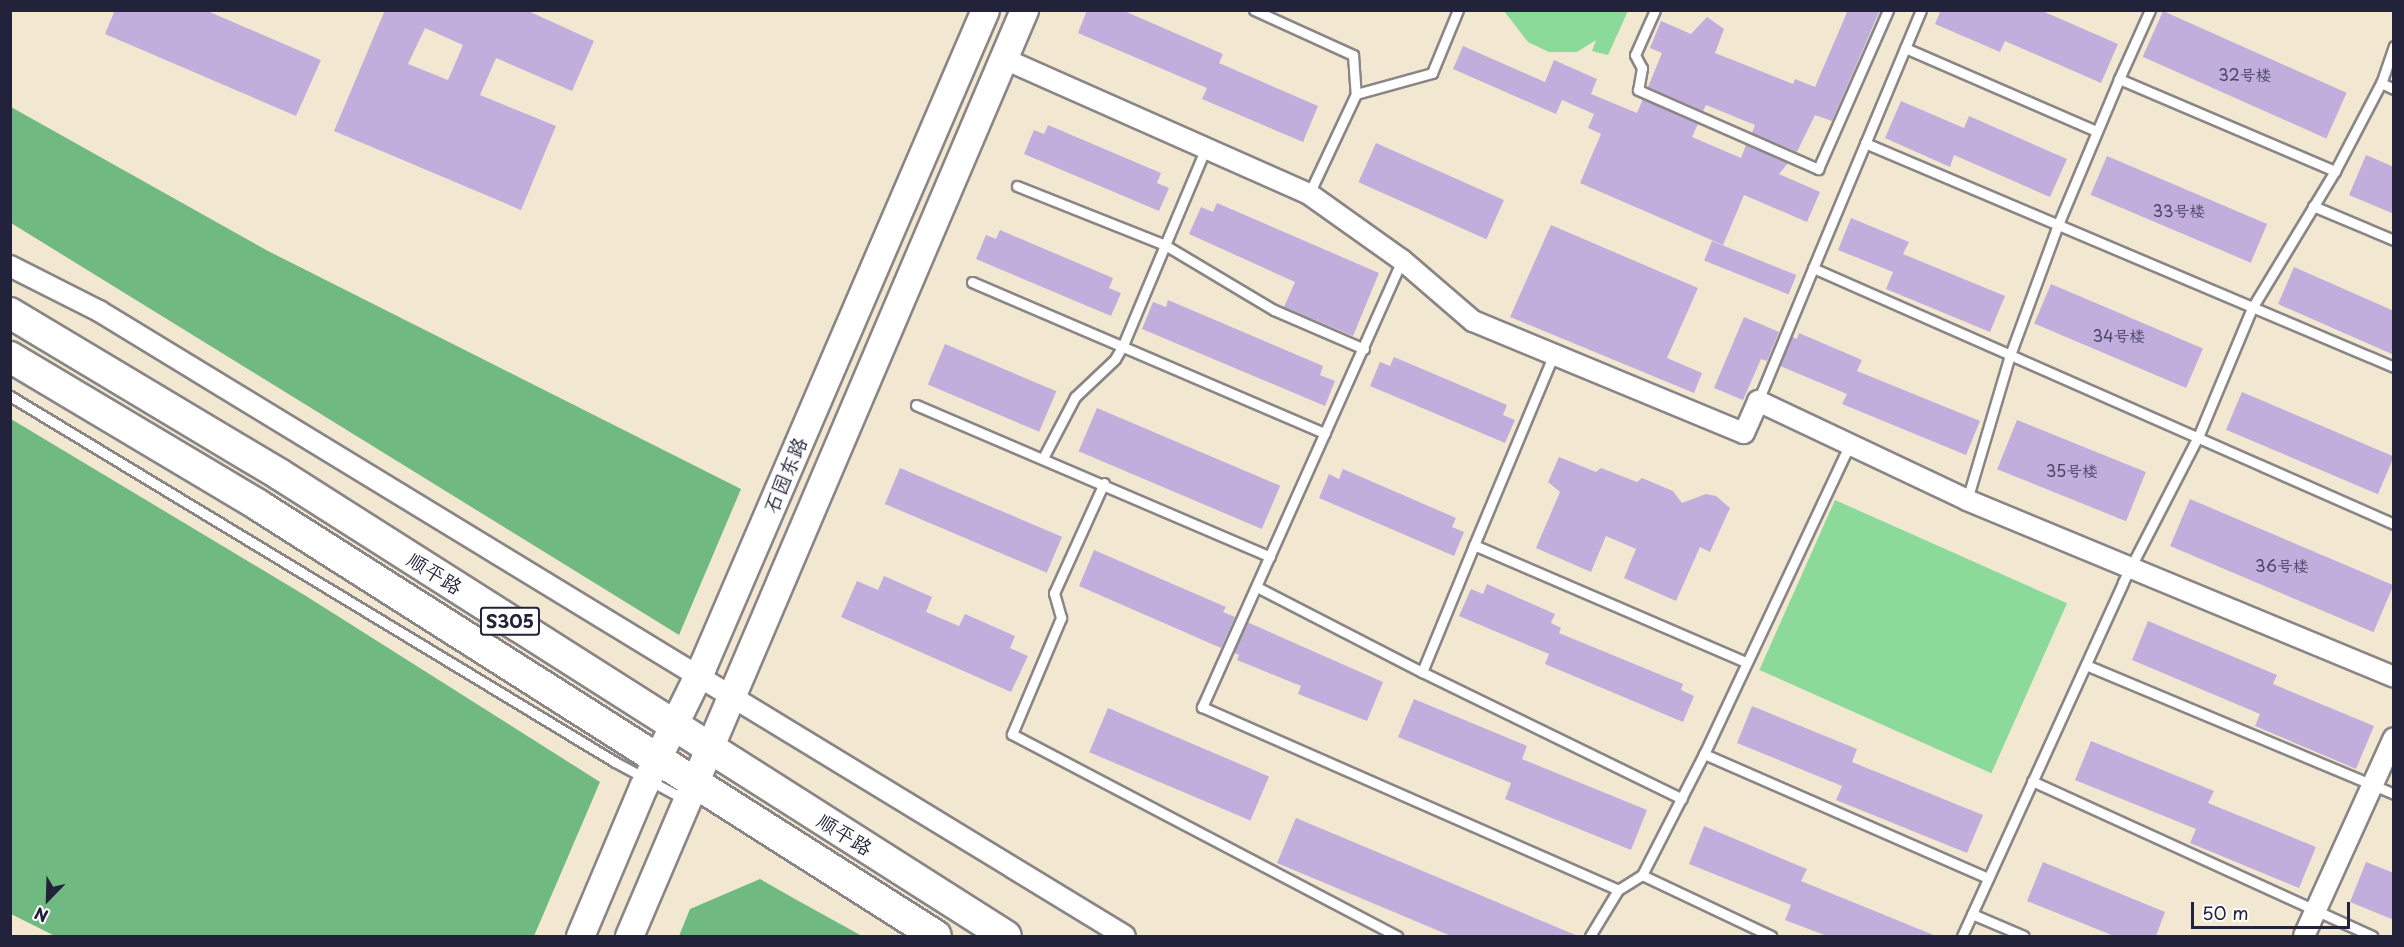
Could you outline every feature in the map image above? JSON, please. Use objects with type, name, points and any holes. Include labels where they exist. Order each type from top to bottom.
[{"type":"main road","name":"石园东路","points":[[580,936],[653,769],[676,726],[698,676],[985,10]]},
{"type":"main road","name":"石园东路","points":[[629,936],[734,698],[1024,10]]},
{"type":"main road","name":"顺平路","points":[[10,313],[279,474],[1006,936]]},
{"type":"main road","name":"顺平路","points":[[10,357],[258,505],[653,769],[936,936]]},
{"type":"street","points":[[1002,58],[1309,194],[1402,260],[1473,321],[1744,433],[1758,401],[1967,500],[2394,677]]},
{"type":"street","points":[[10,266],[99,310],[1125,936]]},
{"type":"street","points":[[2304,936],[2394,738]]},
{"type":"lane","points":[[1356,94],[1432,73],[1458,10]]},
{"type":"lane","points":[[1655,10],[1635,55],[1642,68],[1638,90],[1818,169],[1888,10]]},
{"type":"lane","points":[[1758,401],[1921,10]]},
{"type":"lane","points":[[1967,500],[2010,355],[2059,222],[2096,131],[2150,10]]},
{"type":"lane","points":[[1258,11],[1353,55],[1356,94],[1309,194]]},
{"type":"lane","points":[[1962,936],[2130,569],[2198,437],[2252,308],[2335,171],[2381,83],[2394,46]]},
{"type":"lane","points":[[1905,48],[2096,131]]},
{"type":"lane","points":[[2119,79],[2335,171]]},
{"type":"lane","points":[[2381,83],[2394,89]]},
{"type":"lane","points":[[1865,142],[2059,222],[2252,308],[2394,366]]},
{"type":"lane","points":[[1043,459],[1075,397],[1115,359],[1123,345],[1206,148]]},
{"type":"lane","points":[[1017,186],[1165,245],[1274,310],[1364,349]]},
{"type":"lane","points":[[2313,206],[2394,240]]},
{"type":"lane","points":[[1402,260],[1202,707],[1618,890]]},
{"type":"lane","points":[[1813,268],[2394,524]]},
{"type":"lane","points":[[972,282],[1123,345],[1325,434]]},
{"type":"lane","points":[[1422,672],[1554,354]]},
{"type":"lane","points":[[10,396],[653,769]]},
{"type":"lane","points":[[916,405],[1104,483],[1270,557]]},
{"type":"lane","points":[[1590,936],[1618,890],[1642,875],[1704,754],[1849,446]]},
{"type":"lane","points":[[1104,483],[1054,593],[1061,618],[1012,734],[1396,936]]},
{"type":"lane","points":[[1474,545],[1746,662]]},
{"type":"lane","points":[[1257,587],[1422,672],[1682,799]]},
{"type":"lane","points":[[2086,665],[2394,794]]},
{"type":"lane","points":[[1704,754],[1988,878]]},
{"type":"lane","points":[[2032,781],[2315,912],[2372,936]]},
{"type":"lane","points":[[1642,875],[1771,936]]},
{"type":"lane","points":[[1972,914],[2024,936]]},
{"type":"green space","points":[[1504,11],[1628,11],[1608,55],[1592,51],[1596,40],[1577,52],[1549,52],[1528,42]]},
{"type":"green space","points":[[11,107],[268,251],[741,489],[679,635],[11,223]]},
{"type":"green space","points":[[11,419],[306,596],[600,782],[534,936],[55,936],[11,914]]},
{"type":"green space","points":[[1835,500],[2067,603],[1991,773],[1759,670]]},
{"type":"green space","points":[[760,879],[862,936],[679,936],[690,909]]},
{"type":"building","points":[[115,10],[205,10],[321,60],[296,116],[105,34]]},
{"type":"building","points":[[385,10],[526,10],[594,41],[572,91],[496,58],[480,95],[556,126],[521,210],[334,131]],"holes":[[[425,28],[463,45],[448,80],[408,64]]]},
{"type":"building","points":[[1087,10],[1122,10],[1223,54],[1219,63],[1318,106],[1303,142],[1202,99],[1207,88],[1078,33]]},
{"type":"building","points":[[1848,10],[1880,10],[1832,121],[1815,115],[1797,152],[1752,133],[1755,125],[1706,105],[1703,111],[1648,87],[1662,53],[1650,48],[1661,21],[1691,34],[1707,17],[1724,29],[1715,53],[1793,84],[1795,79],[1815,87]]},
{"type":"building","points":[[1941,10],[2040,10],[2118,44],[2101,83],[2005,41],[2000,52],[1935,24]]},
{"type":"building","points":[[2163,11],[2347,93],[2326,138],[2143,57]]},
{"type":"building","points":[[1463,46],[1545,82],[1554,60],[1597,79],[1591,94],[1637,113],[1643,99],[1698,124],[1692,137],[1741,158],[1746,145],[1788,163],[1779,174],[1820,192],[1807,222],[1744,195],[1723,245],[1580,183],[1601,134],[1588,128],[1594,114],[1562,100],[1556,114],[1453,69]]},
{"type":"building","points":[[1901,101],[1964,128],[1969,116],[2067,159],[2050,197],[1954,155],[1950,167],[1885,138]]},
{"type":"building","points":[[1048,125],[1161,173],[1157,183],[1169,188],[1159,211],[1024,154],[1034,130],[1044,134]]},
{"type":"building","points":[[1376,143],[1504,200],[1486,239],[1359,182]]},
{"type":"building","points":[[2366,155],[2394,167],[2394,214],[2349,195]]},
{"type":"building","points":[[2107,156],[2267,224],[2251,263],[2091,195]]},
{"type":"building","points":[[1217,203],[1379,273],[1353,336],[1284,307],[1295,282],[1189,234],[1201,207],[1213,212]]},
{"type":"building","points":[[1851,218],[1909,242],[1903,254],[2005,296],[1990,332],[1886,289],[1893,272],[1838,250]]},
{"type":"building","points":[[1551,225],[1698,288],[1667,358],[1702,373],[1694,393],[1510,317]]},
{"type":"building","points":[[1000,230],[1113,278],[1109,288],[1121,293],[1111,316],[976,259],[986,235],[996,239]]},
{"type":"building","points":[[1712,241],[1796,275],[1789,295],[1704,260]]},
{"type":"building","points":[[2294,267],[2394,311],[2394,355],[2278,304]]},
{"type":"building","points":[[2051,284],[2203,348],[2186,388],[2034,324]]},
{"type":"building","points":[[1168,300],[1323,366],[1320,375],[1335,381],[1325,406],[1142,329],[1153,302],[1166,307]]},
{"type":"building","points":[[1744,317],[1779,332],[1767,361],[1761,359],[1743,400],[1714,388]]},
{"type":"building","points":[[1799,333],[1862,360],[1857,371],[1980,421],[1966,455],[1842,404],[1847,394],[1780,366],[1792,337],[1797,339]]},
{"type":"building","points":[[945,344],[1056,391],[1039,432],[928,385]]},
{"type":"building","points":[[1394,357],[1507,405],[1503,415],[1515,420],[1505,443],[1370,386],[1380,362],[1390,366]]},
{"type":"building","points":[[2242,392],[2394,456],[2378,494],[2226,430]]},
{"type":"building","points":[[1097,408],[1280,486],[1262,529],[1079,451]]},
{"type":"building","points":[[2017,420],[2146,472],[2126,521],[1997,469]]},
{"type":"building","points":[[1559,457],[1596,472],[1601,468],[1637,482],[1642,478],[1673,491],[1682,503],[1706,494],[1716,496],[1730,508],[1710,552],[1700,547],[1676,601],[1624,578],[1636,549],[1606,536],[1591,572],[1536,548],[1560,492],[1548,482]]},
{"type":"building","points":[[900,468],[1062,537],[1047,573],[885,504]]},
{"type":"building","points":[[1343,469],[1456,518],[1452,527],[1464,532],[1454,556],[1319,498],[1329,474],[1339,479]]},
{"type":"building","points":[[2190,499],[2393,585],[2374,632],[2170,546]]},
{"type":"building","points":[[1094,550],[1226,607],[1223,612],[1235,617],[1221,648],[1079,586]]},
{"type":"building","points":[[884,576],[932,597],[926,612],[959,626],[965,614],[1015,636],[1010,648],[1028,656],[1011,692],[841,617],[857,581],[878,590]]},
{"type":"building","points":[[1487,584],[1555,614],[1551,623],[1561,628],[1559,633],[1683,684],[1681,690],[1694,696],[1683,722],[1545,664],[1549,654],[1459,616],[1471,589],[1483,594]]},
{"type":"building","points":[[2148,621],[2277,675],[2273,684],[2374,726],[2356,769],[2255,726],[2260,714],[2132,660]]},
{"type":"building","points":[[1247,622],[1383,682],[1367,721],[1298,694],[1301,686],[1237,660],[1239,655],[1234,653]]},
{"type":"building","points":[[1414,699],[1527,746],[1522,759],[1647,810],[1631,850],[1505,799],[1511,783],[1398,737]]},
{"type":"building","points":[[1752,706],[1857,749],[1852,762],[1983,815],[1967,853],[1836,800],[1842,786],[1737,743]]},
{"type":"building","points":[[1108,708],[1269,776],[1250,821],[1089,752]]},
{"type":"building","points":[[2091,741],[2214,791],[2208,803],[2316,847],[2299,888],[2190,843],[2196,829],[2075,780]]},
{"type":"building","points":[[1296,818],[1578,936],[1451,936],[1277,863]]},
{"type":"building","points":[[1704,826],[1807,869],[1801,881],[1936,936],[1827,936],[1785,920],[1791,905],[1689,864]]},
{"type":"building","points":[[2043,862],[2165,912],[2156,936],[2114,936],[2027,901]]},
{"type":"building","points":[[2366,862],[2394,873],[2394,920],[2350,902]]}]
